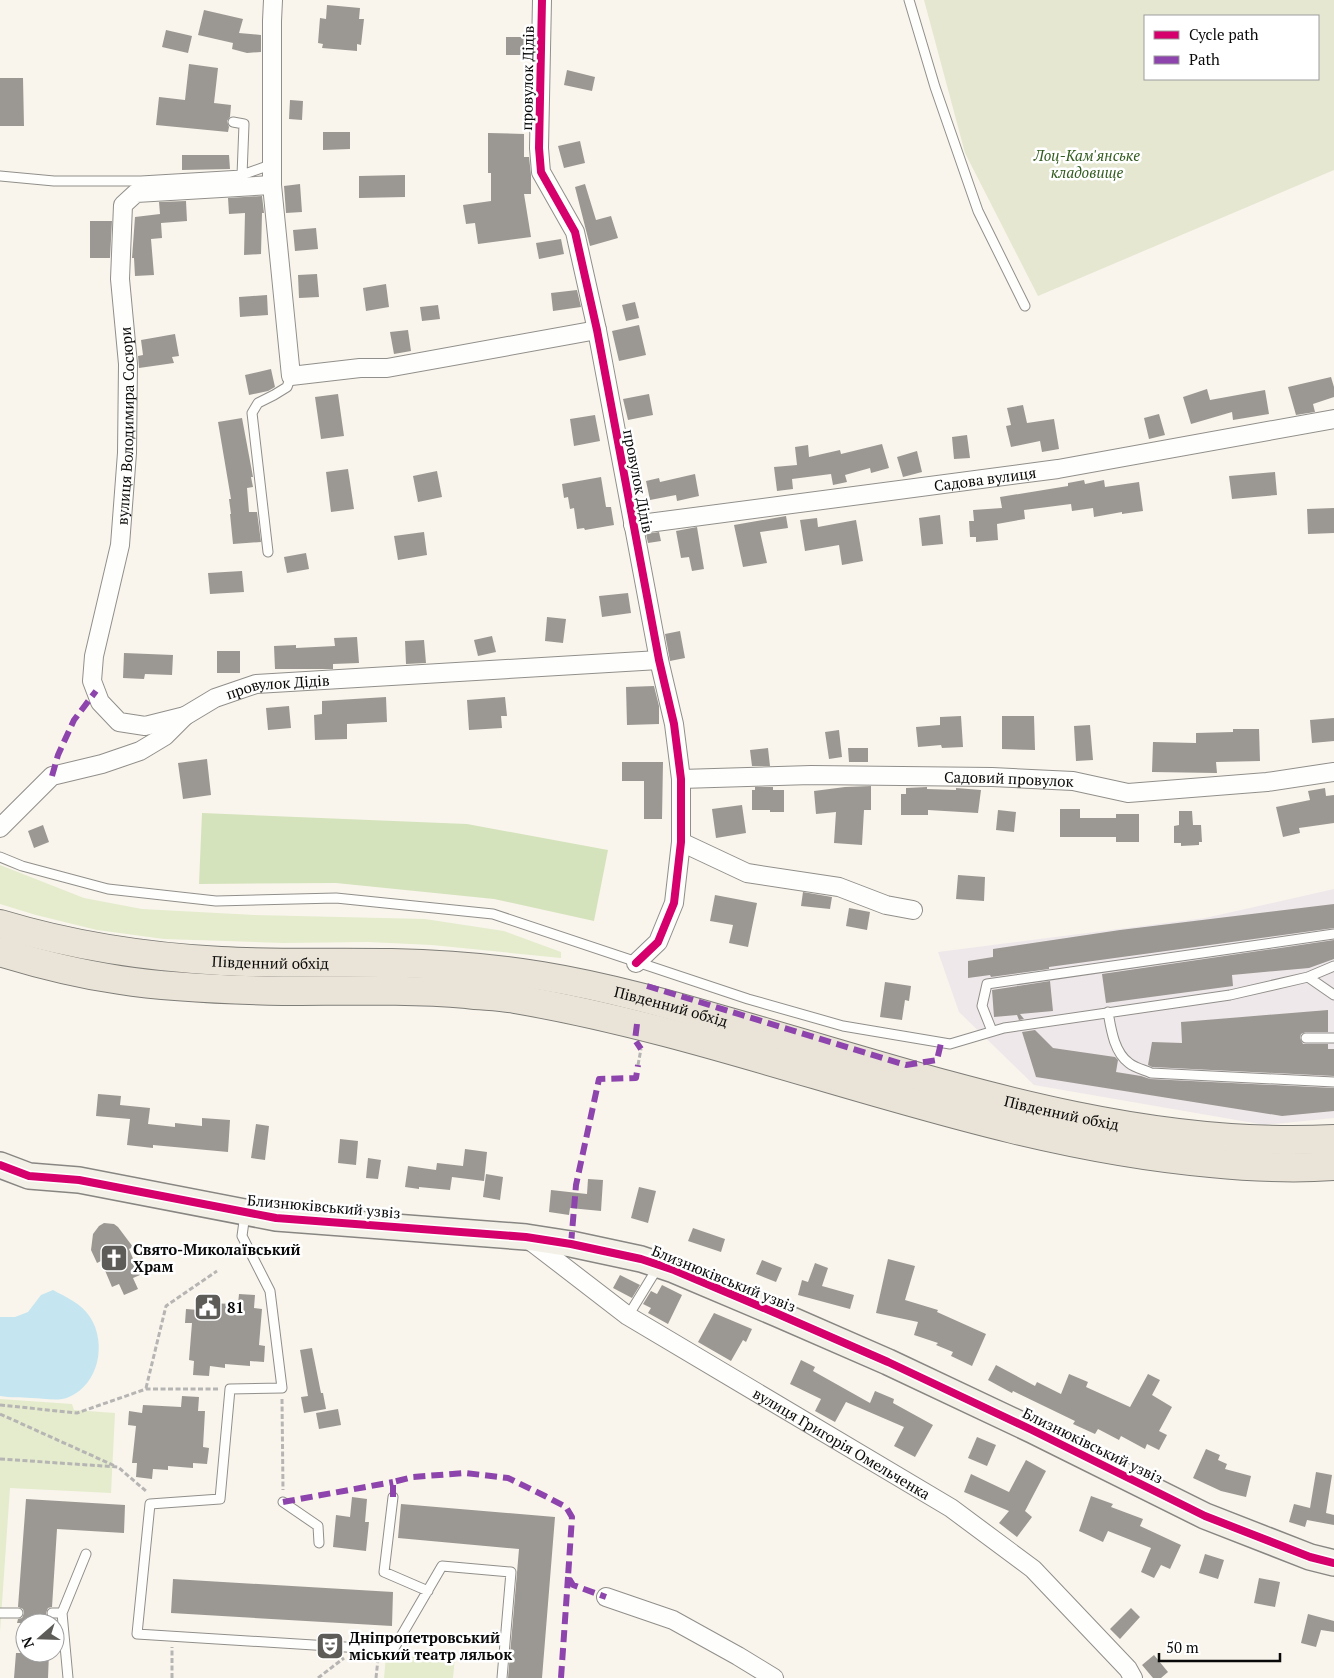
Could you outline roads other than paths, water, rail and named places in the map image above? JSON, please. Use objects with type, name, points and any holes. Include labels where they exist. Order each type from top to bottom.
[{"type":"main road","name":"Південний обхід","points":[[0,924],[42,937],[101,949],[166,958],[281,963],[394,963],[469,967],[540,976],[644,997],[979,1093],[1049,1110],[1109,1122],[1186,1133],[1257,1140],[1334,1140]]},
{"type":"main road","name":"Південний обхід","points":[[0,952],[121,981],[173,986],[279,991],[377,990],[443,992],[509,998],[574,1009],[637,1024],[985,1123],[1050,1138],[1115,1151],[1182,1160],[1255,1167],[1334,1166]]},
{"type":"street","points":[[273,0],[272,185],[291,376],[360,368],[387,368],[597,330]]},
{"type":"street","name":"провулок Дідів","points":[[542,0],[540,172],[575,232],[597,330],[659,660],[674,724],[681,779],[681,842],[674,903],[658,942],[636,963]]},
{"type":"street","name":"вулиця Володимира Сосюри","points":[[185,716],[145,726],[119,722],[100,702],[92,682],[94,656],[120,545],[128,453],[128,364],[120,279],[123,205],[136,193],[272,185]]},
{"type":"street","name":"Садова вулиця","points":[[633,525],[1058,469],[1334,419]]},
{"type":"street","name":"провулок Дідів","points":[[0,828],[52,776],[102,764],[140,750],[165,736],[185,716],[214,698],[256,684],[659,660]]},
{"type":"street","name":"Садовий провулок","points":[[681,779],[811,775],[992,777],[1073,781],[1128,793],[1267,782],[1334,772]]},
{"type":"street","points":[[681,842],[746,873],[839,887],[886,905],[913,910]]},
{"type":"street","name":"Близнюківський узвіз","points":[[0,1165],[29,1176],[79,1180],[276,1218],[526,1237],[606,1250],[659,1265],[888,1362],[1032,1430],[1205,1516],[1310,1557],[1334,1563]]},
{"type":"street","name":"вулиця Григорія Омельченка","points":[[526,1237],[628,1316],[951,1508],[1033,1569],[1128,1669],[1133,1678]]},
{"type":"street","points":[[606,1597],[673,1620],[774,1678]]},
{"type":"lane","points":[[909,0],[934,87],[978,211],[1025,306]]},
{"type":"lane","points":[[233,122],[244,124],[242,175]]},
{"type":"lane","points":[[0,176],[54,181],[141,181],[242,175],[273,164]]},
{"type":"lane","points":[[268,552],[252,413],[258,403],[287,386],[291,376]]},
{"type":"lane","points":[[0,857],[22,866],[108,889],[216,901],[336,898],[493,914],[748,999],[843,1026],[950,1044],[992,1031],[1230,995],[1308,977],[1334,966]]},
{"type":"lane","points":[[992,1031],[982,1006],[987,984],[1334,934]]},
{"type":"lane","points":[[1308,977],[1334,995]]},
{"type":"lane","points":[[1108,1012],[1118,1050],[1130,1064],[1151,1073],[1334,1082]]},
{"type":"lane","points":[[1306,1038],[1334,1038]]},
{"type":"lane","points":[[245,1213],[242,1236],[270,1291],[282,1388],[230,1389],[220,1499],[150,1504],[137,1634],[393,1650],[442,1566],[511,1572],[502,1678]]},
{"type":"lane","points":[[628,1316],[659,1265]]},
{"type":"lane","points":[[393,1497],[384,1572],[428,1590]]},
{"type":"lane","points":[[283,1502],[318,1526],[319,1543]]},
{"type":"lane","points":[[62,1613],[86,1554]]},
{"type":"lane","points":[[0,1613],[18,1612]]},
{"type":"lane","points":[[65,1646],[68,1678]]},
{"type":"water","points":[[53,1290],[83,1308],[95,1327],[99,1350],[93,1373],[79,1391],[65,1398],[0,1396],[0,1317],[15,1317],[28,1312],[41,1295]]},
{"type":"place","name":"Свято-Миколаївський Храм","points":[[114,1258]]},
{"type":"place","name":"81","points":[[208,1307]]},
{"type":"place","name":"Дніпропетровський міський театр ляльок","points":[[330,1646]]},
{"type":"park label","name":"Лоц-Кам'янcьке кладовище","points":[[1087,164]]}]
